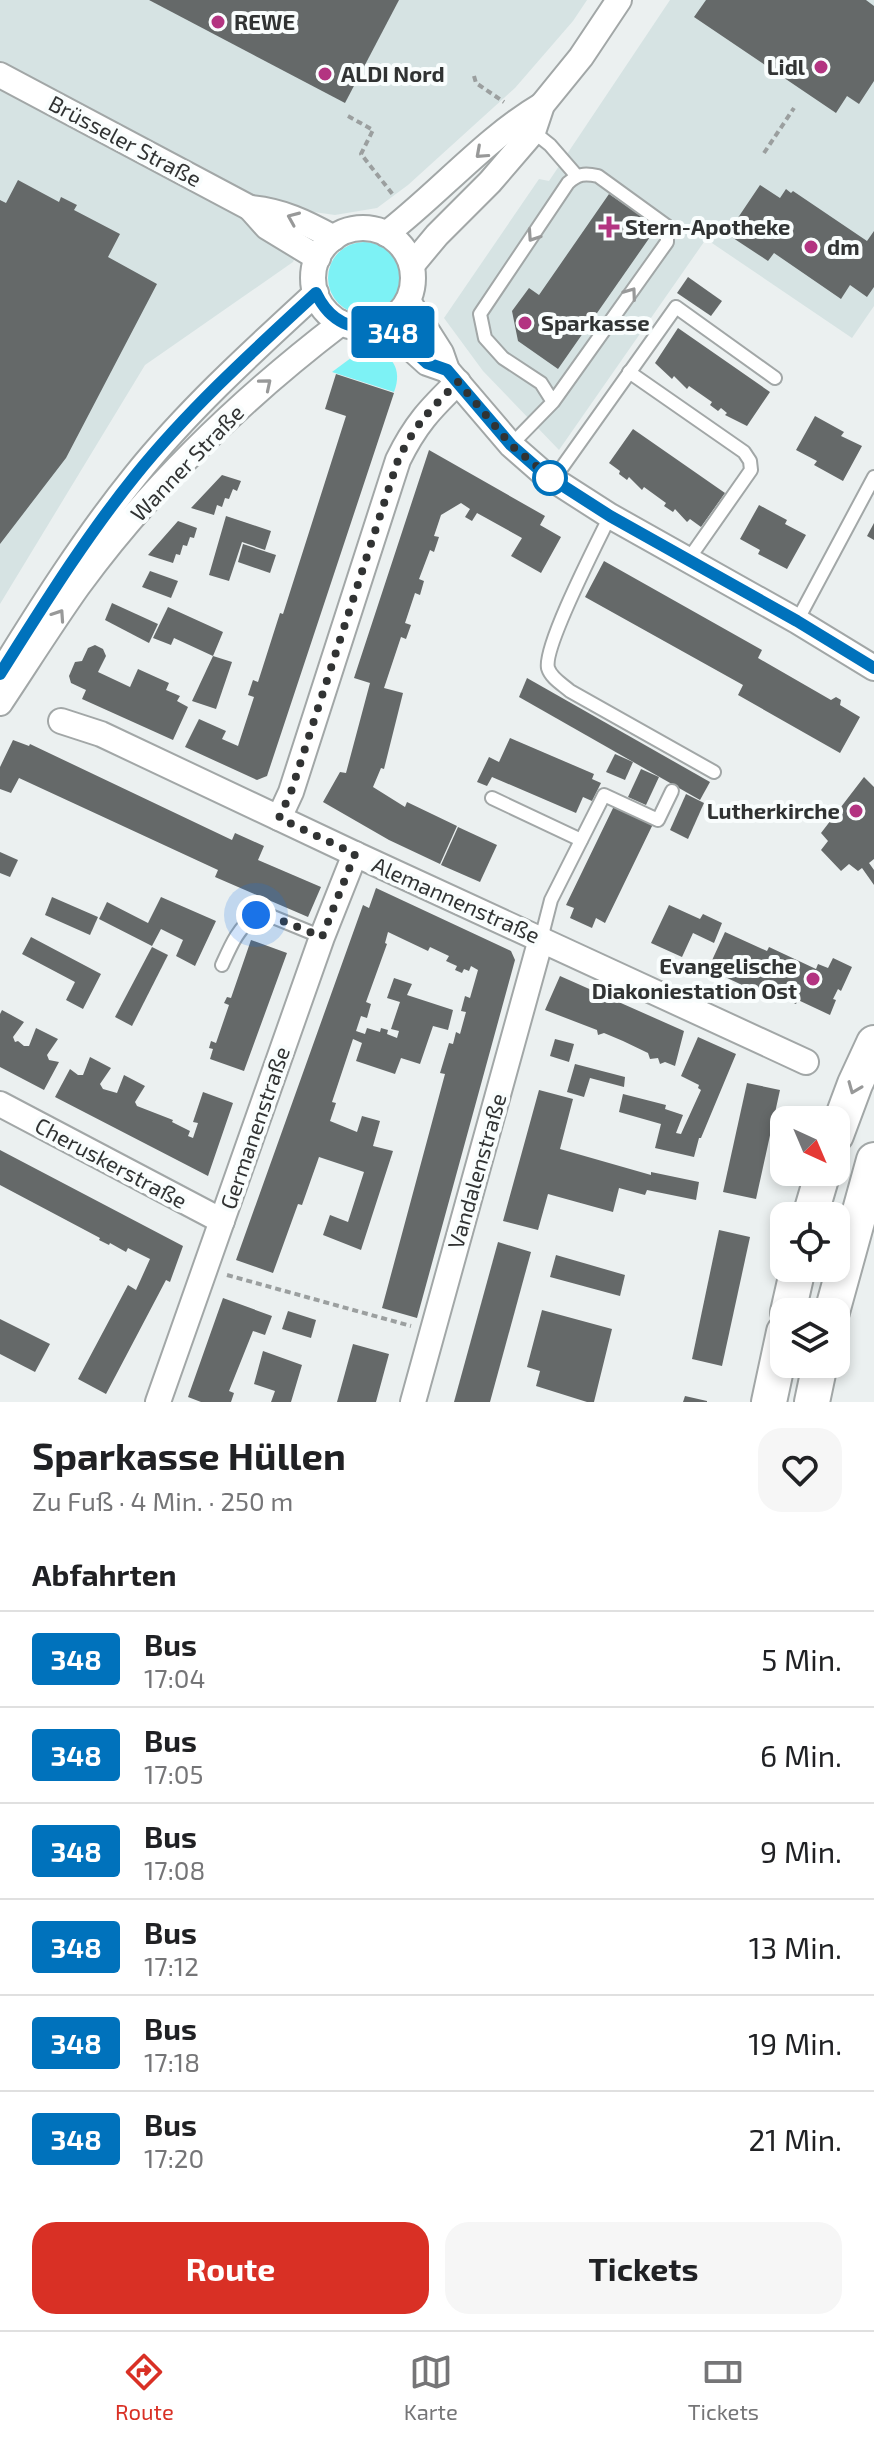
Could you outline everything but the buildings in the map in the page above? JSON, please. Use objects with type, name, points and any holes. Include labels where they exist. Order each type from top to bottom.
[{"type":"main road","points":[[847,1106],[874,1043]]},
{"type":"main road","points":[[836,1298],[874,1160]]},
{"type":"main road","points":[[769,1402],[774,1378]]},
{"type":"main road","points":[[812,1402],[817,1378]]},
{"type":"street","points":[[412,265],[581,57],[619,0]]},
{"type":"street","name":"Brüsseler Straße","points":[[0,75],[250,208],[288,215],[334,238]]},
{"type":"street","points":[[386,234],[526,125]]},
{"type":"street","name":"Brüsseler Straße","points":[[250,208],[267,227],[318,258]]},
{"type":"street","points":[[359,228],[386,234],[406,253],[412,265],[414,278],[408,301],[402,311],[384,324],[370,328],[341,323],[330,316],[316,293],[314,269],[318,258],[334,238],[359,228]]},
{"type":"street","name":"Wanner Straße","points":[[0,674],[63,575],[136,475],[221,383],[316,293]]},
{"type":"street","points":[[408,301],[452,376],[511,445],[553,480],[874,668]]},
{"type":"street","name":"Wanner Straße","points":[[0,703],[78,586],[153,495],[242,404],[341,323]]},
{"type":"street","points":[[384,324],[427,363],[452,376]]},
{"type":"street","points":[[279,818],[291,792],[398,460],[412,430],[452,376]]},
{"type":"street","name":"Alemannenstraße","points":[[61,721],[101,734],[806,1062]]},
{"type":"street","name":"Germanenstraße","points":[[158,1402],[322,937],[355,854]]},
{"type":"street","name":"Vandalenstraße","points":[[413,1402],[541,939]]},
{"type":"street","name":"Cheruskerstraße","points":[[0,1104],[222,1221]]},
{"type":"lane","points":[[526,125],[550,145],[576,175]]},
{"type":"lane","points":[[511,445],[553,402],[667,242],[667,226],[598,176],[587,174],[576,175],[568,183],[480,314],[485,338],[503,358],[541,383],[553,402]]},
{"type":"lane","points":[[553,480],[676,307],[775,378]]},
{"type":"lane","points":[[629,372],[744,452],[750,461],[751,470],[688,560]]},
{"type":"lane","points":[[797,621],[874,477]]},
{"type":"lane","points":[[610,516],[552,643],[548,668],[554,678],[570,691],[714,772]]},
{"type":"lane","points":[[541,939],[551,900],[604,795],[658,820],[672,791]]},
{"type":"lane","points":[[492,798],[581,840]]},
{"type":"lane","points":[[222,965],[235,937],[256,915],[273,917],[322,937]]},
{"type":"path","points":[[474,76],[476,83],[503,101],[526,125]]},
{"type":"path","points":[[764,153],[794,108]]},
{"type":"path","points":[[348,116],[373,130],[361,154],[394,195],[416,211]]},
{"type":"path","points":[[205,1269],[432,1332]]},
{"type":"shaded area","points":[[0,0],[587,0],[573,21],[515,88],[408,185],[377,208],[335,215],[314,212],[293,262],[145,365],[0,604]]},
{"type":"shaded area","points":[[670,0],[874,0],[874,306],[852,338],[706,239],[559,450],[483,371],[444,318],[539,179],[549,181]]},
{"type":"shaded area","points":[[364,242],[384,248],[394,258],[400,278],[394,298],[384,308],[364,314],[344,308],[334,298],[328,278],[334,258],[344,248]]},
{"type":"shaded area","points":[[367,349],[383,354],[393,363],[397,376],[394,392],[332,372]]},
{"type":"bus line","name":"348","points":[[0,674],[63,575],[136,475],[221,383],[316,293],[330,316],[341,323],[355,328],[384,324],[427,363],[447,370],[511,445],[543,473],[610,516],[874,668]]},
{"type":"place","name":"REWE","points":[[218,22]]},
{"type":"place","name":"Lidl","points":[[821,67]]},
{"type":"place","name":"ALDI Nord","points":[[325,74]]},
{"type":"place","name":"Stern-Apotheke","points":[[609,227]]},
{"type":"place","name":"dm","points":[[811,247]]},
{"type":"place","name":"Sparkasse","points":[[525,323]]},
{"type":"place","name":"Lutherkirche","points":[[856,811]]},
{"type":"place","name":"Evangelische Diakoniestation Ost","points":[[813,979]]},
{"type":"route","points":[[256,915],[273,917],[322,937],[355,854],[279,818],[291,792],[398,460],[412,430],[458,382],[511,445],[553,480],[550,478]]}]
